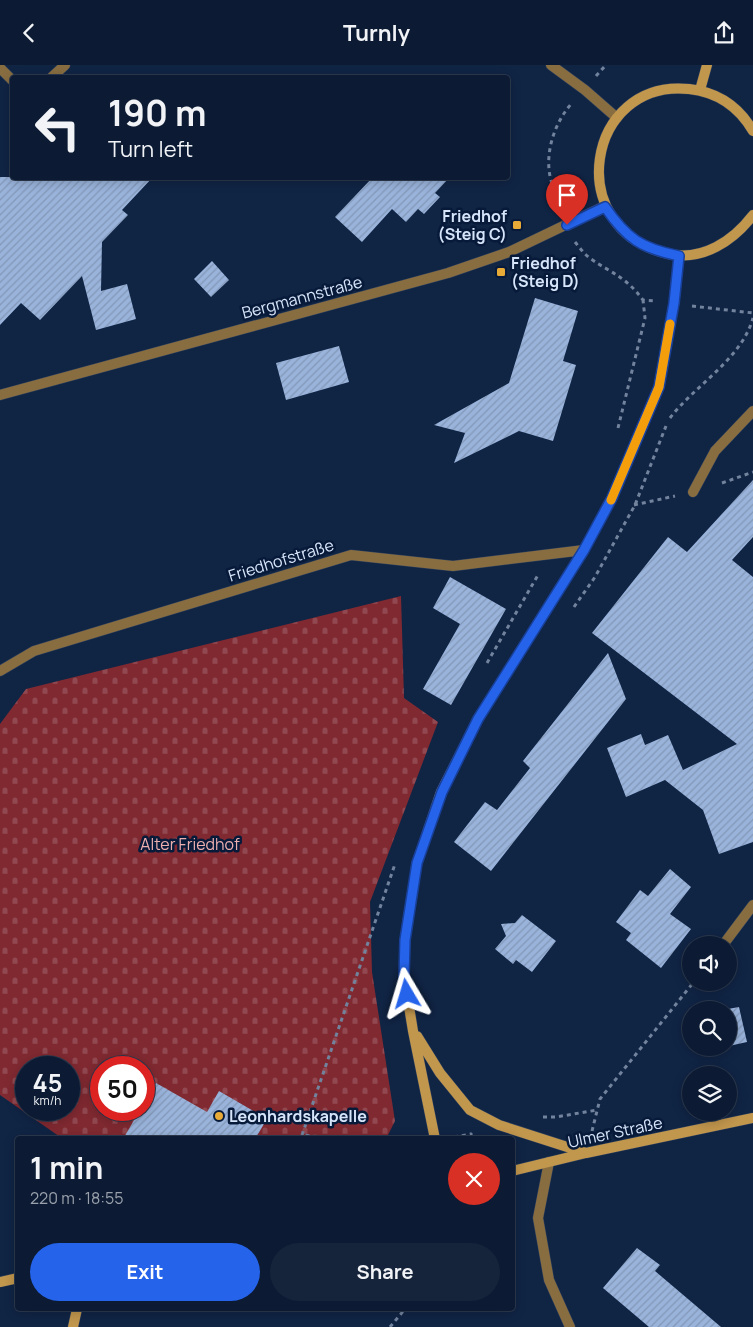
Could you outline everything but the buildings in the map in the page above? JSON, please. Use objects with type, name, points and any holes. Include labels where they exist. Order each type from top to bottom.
[{"type":"main road","points":[[700,90],[707,65]]},
{"type":"main road","points":[[753,131],[744,117],[724,100],[700,90],[677,88],[653,93],[632,103],[617,118],[604,140],[598,162],[599,185],[605,207],[617,225],[634,241],[654,251],[679,256],[694,255],[712,249],[729,241],[753,215]]},
{"type":"main road","points":[[435,1136],[413,1031],[404,976],[405,940],[417,863],[442,792],[478,719],[584,550],[612,498],[659,387],[674,303],[679,256]]},
{"type":"main road","points":[[413,1031],[440,1073],[470,1110],[499,1125],[586,1153]]},
{"type":"main road","name":"Ulmer Straße","points":[[515,1170],[586,1153],[753,1118]]},
{"type":"main road","points":[[0,1282],[15,1279]]},
{"type":"main road","points":[[73,1327],[77,1311]]},
{"type":"street","points":[[54,75],[64,65]]},
{"type":"street","points":[[551,65],[585,90],[617,118]]},
{"type":"street","points":[[0,68],[10,78]]},
{"type":"street","name":"Bergmannstraße","points":[[0,395],[448,273],[509,252],[605,207]]},
{"type":"street","points":[[693,492],[715,451],[753,411]]},
{"type":"street","name":"Friedhofstraße","points":[[0,671],[34,651],[351,555],[453,566],[584,550]]},
{"type":"street","points":[[730,936],[753,905]]},
{"type":"street","points":[[549,1163],[538,1218],[549,1280],[570,1327]]},
{"type":"path","points":[[573,609],[595,577],[635,505],[670,417],[723,365],[749,332],[753,318]]},
{"type":"path","points":[[749,332],[753,336]]},
{"type":"path","points":[[586,1153],[600,1099],[687,991]]},
{"type":"path","points":[[538,1117],[556,1117],[597,1110]]},
{"type":"path","points":[[390,1327],[403,1311]]},
{"type":"green space","name":"Alter Friedhof","points":[[401,596],[404,698],[438,722],[370,902],[372,972],[395,1121],[388,1136],[59,1136],[37,1121],[80,1121],[80,1056],[15,1056],[15,1105],[0,1095],[0,724],[26,689]]},
{"type":"slow traffic","points":[[611,500],[659,387],[670,324]]},
{"type":"place","name":"Friedhof (Steig C)","points":[[517,225]]},
{"type":"place","name":"Friedhof (Steig D)","points":[[501,272]]},
{"type":"place","name":"Leonhardskapelle","points":[[219,1116]]},
{"type":"route","points":[[407,994],[404,976],[405,940],[417,863],[442,792],[478,719],[584,550],[612,498],[659,387],[674,303],[679,256],[654,251],[634,241],[617,225],[605,207],[567,225]]}]
